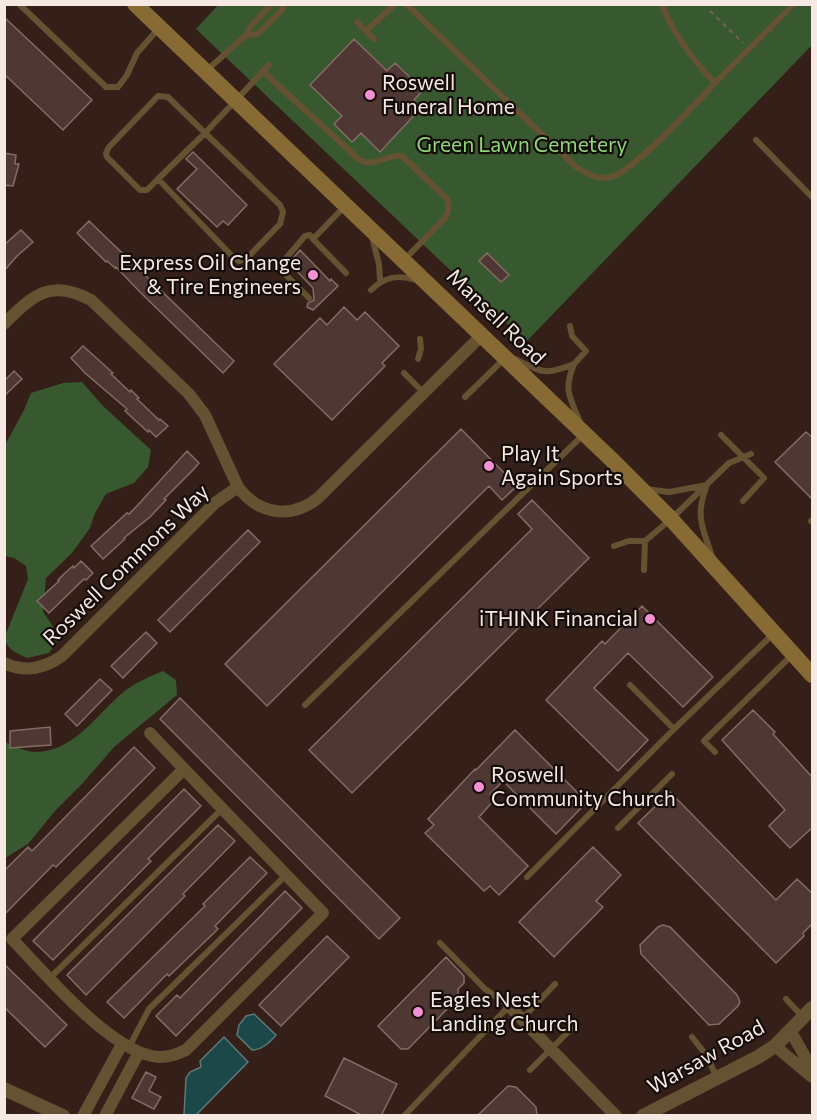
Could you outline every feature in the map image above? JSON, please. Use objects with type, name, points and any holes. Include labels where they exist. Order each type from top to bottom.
[{"type":"main road","name":"Mansell Road","points":[[135,4],[585,433],[671,519],[813,675]]},
{"type":"street","points":[[4,324],[28,301],[42,292],[68,290],[91,300],[189,394],[205,415],[238,486],[252,502],[271,511],[290,512],[310,505],[482,335]]},
{"type":"street","name":"Roswell Commons Way","points":[[4,663],[32,669],[42,667],[62,656],[215,503],[238,486]]},
{"type":"street","points":[[150,733],[323,913],[186,1050],[173,1056],[158,1057],[130,1048],[97,1025],[8,936],[184,770]]},
{"type":"street","points":[[509,1006],[616,1116]]},
{"type":"street","name":"Warsaw Road","points":[[643,1116],[758,1057],[774,1046],[808,1012]]},
{"type":"street","points":[[790,1030],[813,1069]]},
{"type":"street","points":[[774,1046],[813,1077]]},
{"type":"street","points":[[83,1116],[109,1070],[130,1048]]},
{"type":"street","points":[[105,1116],[125,1078],[130,1048]]},
{"type":"street","points":[[109,1070],[125,1078]]},
{"type":"street","points":[[4,1089],[63,1116]]},
{"type":"lane","points":[[20,4],[106,87],[117,87],[128,75],[137,53],[159,28]]},
{"type":"lane","points":[[205,72],[246,35],[250,27],[272,4]]},
{"type":"lane","points":[[246,35],[258,34],[282,10],[284,4]]},
{"type":"lane","points":[[366,31],[395,4]]},
{"type":"lane","points":[[405,4],[576,167],[588,175],[600,178],[611,177],[630,167],[794,4]]},
{"type":"lane","points":[[662,4],[675,34],[715,83]]},
{"type":"lane","points":[[357,22],[374,39]]},
{"type":"lane","points":[[158,179],[233,257],[239,261],[246,260],[280,224],[283,212],[279,205],[205,133],[168,97],[158,96],[109,147],[106,153],[107,157],[141,190],[147,190],[158,179],[205,133],[269,64]]},
{"type":"lane","points":[[263,70],[358,159],[369,164],[396,155],[402,156],[447,199],[449,207],[446,217],[404,260]]},
{"type":"lane","points":[[756,140],[813,197]]},
{"type":"lane","points":[[313,239],[345,205]]},
{"type":"lane","points":[[370,228],[382,280]]},
{"type":"lane","points":[[309,298],[280,267],[305,236],[310,236],[346,273]]},
{"type":"lane","points":[[371,290],[382,280],[409,278],[428,284]]},
{"type":"lane","points":[[306,705],[585,433],[567,390],[567,382],[574,364],[586,351],[572,336],[570,326]]},
{"type":"lane","points":[[418,359],[421,350],[420,339]]},
{"type":"lane","points":[[465,397],[502,354],[542,371],[552,372],[574,364]]},
{"type":"lane","points":[[404,372],[424,393]]},
{"type":"lane","points":[[721,435],[764,478],[743,501]]},
{"type":"lane","points":[[614,546],[629,541],[645,541],[729,463],[751,454]]},
{"type":"lane","points":[[641,489],[669,492],[707,485]]},
{"type":"lane","points":[[707,485],[699,510],[700,521],[717,569]]},
{"type":"lane","points":[[644,570],[645,541]]},
{"type":"lane","points":[[526,877],[674,729],[775,633]]},
{"type":"lane","points":[[715,752],[704,741],[793,653]]},
{"type":"lane","points":[[630,685],[674,729]]},
{"type":"lane","points":[[618,828],[672,774]]},
{"type":"lane","points":[[50,978],[222,809]]},
{"type":"lane","points":[[130,1048],[149,1009],[286,875]]},
{"type":"lane","points":[[404,1116],[509,1006],[485,989],[440,943]]},
{"type":"lane","points":[[522,1019],[555,984]]},
{"type":"lane","points":[[786,999],[808,1012]]},
{"type":"lane","points":[[530,1070],[572,1028]]},
{"type":"lane","points":[[692,1037],[707,1056],[717,1078]]},
{"type":"path","points":[[710,11],[749,50]]},
{"type":"green space","name":"Green Lawn Cemetery","points":[[219,4],[812,5],[812,45],[526,342],[196,29]]},
{"type":"green space","points":[[82,382],[103,406],[151,450],[148,467],[134,483],[106,494],[95,513],[90,528],[72,553],[46,578],[43,612],[51,623],[58,640],[49,653],[27,658],[9,647],[5,636],[28,579],[26,566],[14,558],[5,556],[5,445],[31,393],[63,383]]},
{"type":"green space","points":[[163,671],[176,680],[177,695],[114,747],[28,844],[5,858],[5,742],[36,752],[63,745],[85,729],[126,690]]},
{"type":"water","points":[[254,1014],[276,1035],[265,1046],[252,1050],[237,1035],[239,1025],[246,1016]]},
{"type":"water","points":[[224,1037],[248,1062],[196,1115],[184,1115],[186,1078],[190,1072],[201,1067],[200,1061]]},
{"type":"building","points":[[4,17],[92,100],[63,130],[4,74]]},
{"type":"building","name":"Roswell Funeral Home","points":[[354,39],[387,71],[395,63],[423,90],[414,100],[421,108],[380,152],[361,133],[352,142],[334,124],[342,116],[310,85]]},
{"type":"building","points":[[193,152],[247,205],[228,225],[223,221],[217,227],[177,189],[197,169],[186,159]]},
{"type":"building","points":[[4,153],[16,155],[15,164],[19,164],[13,186],[4,185]]},
{"type":"building","points":[[89,221],[234,361],[223,373],[116,267],[106,262],[77,233]]},
{"type":"building","points":[[21,230],[33,242],[4,271],[4,245]]},
{"type":"building","points":[[300,250],[330,281],[331,279],[338,286],[313,310],[307,307],[308,303],[314,300],[313,288],[289,263]]},
{"type":"building","points":[[487,253],[509,275],[501,282],[479,261]]},
{"type":"building","points":[[344,307],[357,320],[365,312],[399,346],[382,363],[385,366],[332,420],[274,364],[320,318],[327,325]]},
{"type":"building","points":[[83,346],[168,426],[156,437],[125,411],[127,409],[71,358]]},
{"type":"building","points":[[14,371],[22,379],[4,396],[4,381]]},
{"type":"building","points":[[461,429],[517,486],[502,500],[489,486],[267,706],[225,664]]},
{"type":"building","points":[[806,432],[813,438],[813,500],[775,462]]},
{"type":"building","points":[[187,451],[199,463],[150,517],[103,559],[91,546],[127,513],[129,514]]},
{"type":"building","points":[[532,500],[589,558],[352,793],[309,750],[532,529],[518,514]]},
{"type":"building","points":[[248,530],[260,542],[170,632],[158,620]]},
{"type":"building","points":[[81,561],[93,573],[49,613],[37,601],[65,573]]},
{"type":"building","points":[[642,606],[713,677],[683,707],[628,653],[594,688],[648,740],[618,771],[546,700],[602,641],[605,644]]},
{"type":"building","points":[[146,632],[157,643],[123,678],[111,666]]},
{"type":"building","points":[[100,679],[112,690],[77,726],[65,714]]},
{"type":"building","points":[[180,698],[400,918],[379,939],[160,719]]},
{"type":"building","points":[[753,710],[775,732],[773,734],[813,778],[813,827],[790,848],[769,826],[785,810],[722,740]]},
{"type":"building","points":[[50,727],[51,745],[10,748],[10,731]]},
{"type":"building","points":[[515,730],[587,802],[556,834],[503,781],[490,794],[495,799],[479,817],[528,866],[499,895],[490,886],[484,891],[425,833],[434,825],[428,819]]},
{"type":"building","points":[[134,747],[155,768],[56,867],[53,865],[4,915],[4,871],[28,847],[32,851]]},
{"type":"building","points":[[184,789],[201,806],[148,859],[151,861],[53,960],[33,941]]},
{"type":"building","points":[[670,792],[776,900],[797,879],[813,894],[813,923],[803,933],[804,936],[776,963],[638,823]]},
{"type":"building","points":[[218,825],[235,841],[183,894],[185,896],[86,995],[67,975]]},
{"type":"building","points":[[593,847],[621,875],[596,901],[603,907],[554,957],[519,922]]},
{"type":"building","points":[[250,857],[267,873],[215,926],[218,929],[169,976],[167,974],[124,1018],[107,1002],[205,906],[203,904]]},
{"type":"building","points":[[285,891],[302,908],[176,1036],[156,1016],[177,995],[180,998]]},
{"type":"building","points":[[663,925],[670,927],[737,995],[740,1002],[738,1006],[719,1024],[709,1025],[641,954],[640,945]]},
{"type":"building","points":[[327,936],[349,957],[281,1026],[259,1005]]},
{"type":"building","name":"Eagles Nest Landing Church","points":[[446,957],[464,976],[464,983],[458,989],[458,998],[408,1049],[401,1049],[378,1026]]},
{"type":"building","points":[[4,964],[67,1025],[45,1047],[4,1007]]},
{"type":"building","points":[[344,1058],[397,1084],[381,1116],[363,1116],[325,1096]]},
{"type":"building","points":[[146,1072],[156,1077],[149,1091],[161,1097],[154,1109],[132,1098]]},
{"type":"building","points":[[508,1086],[516,1087],[536,1107],[537,1116],[477,1116]]},
{"type":"place","name":"Roswell Funeral Home","points":[[370,95]]},
{"type":"place","name":"Express Oil Change & Tire Engineers","points":[[313,275]]},
{"type":"place","name":"Play It Again Sports","points":[[489,466]]},
{"type":"place","name":"iTHINK Financial","points":[[650,619]]},
{"type":"place","name":"Roswell Community Church","points":[[479,787]]},
{"type":"place","name":"Eagles Nest Landing Church","points":[[418,1012]]}]
